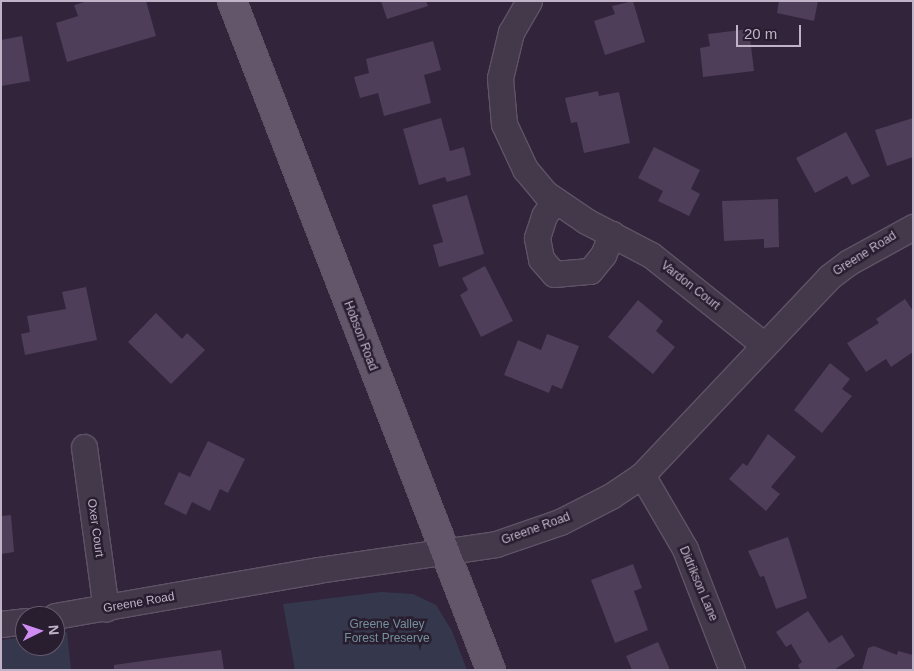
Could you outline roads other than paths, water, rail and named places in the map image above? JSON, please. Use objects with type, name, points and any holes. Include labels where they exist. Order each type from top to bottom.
[{"type":"main road","name":"Hobson Road","points":[[232,1],[444,553],[491,670]]},
{"type":"street","name":"Vardon Court","points":[[529,1],[511,32],[504,52],[500,103],[513,150],[525,170],[555,200],[651,255],[763,344]]},
{"type":"street","points":[[555,200],[544,216],[537,238],[541,259],[554,274],[590,271],[603,256],[612,234]]},
{"type":"street","name":"Greene Road","points":[[65,615],[106,609],[318,570],[496,544],[560,522],[611,496],[642,475],[720,394],[763,344],[829,277],[849,262],[913,227]]},
{"type":"street","name":"Oxer Court","points":[[84,447],[106,609]]},
{"type":"street","name":"Didrikson Lane","points":[[642,475],[689,557],[732,670]]},
{"type":"street","points":[[1,624],[15,622]]},
{"type":"park label","name":"Greene Valley Forest Preserve","points":[[387,632]]}]
